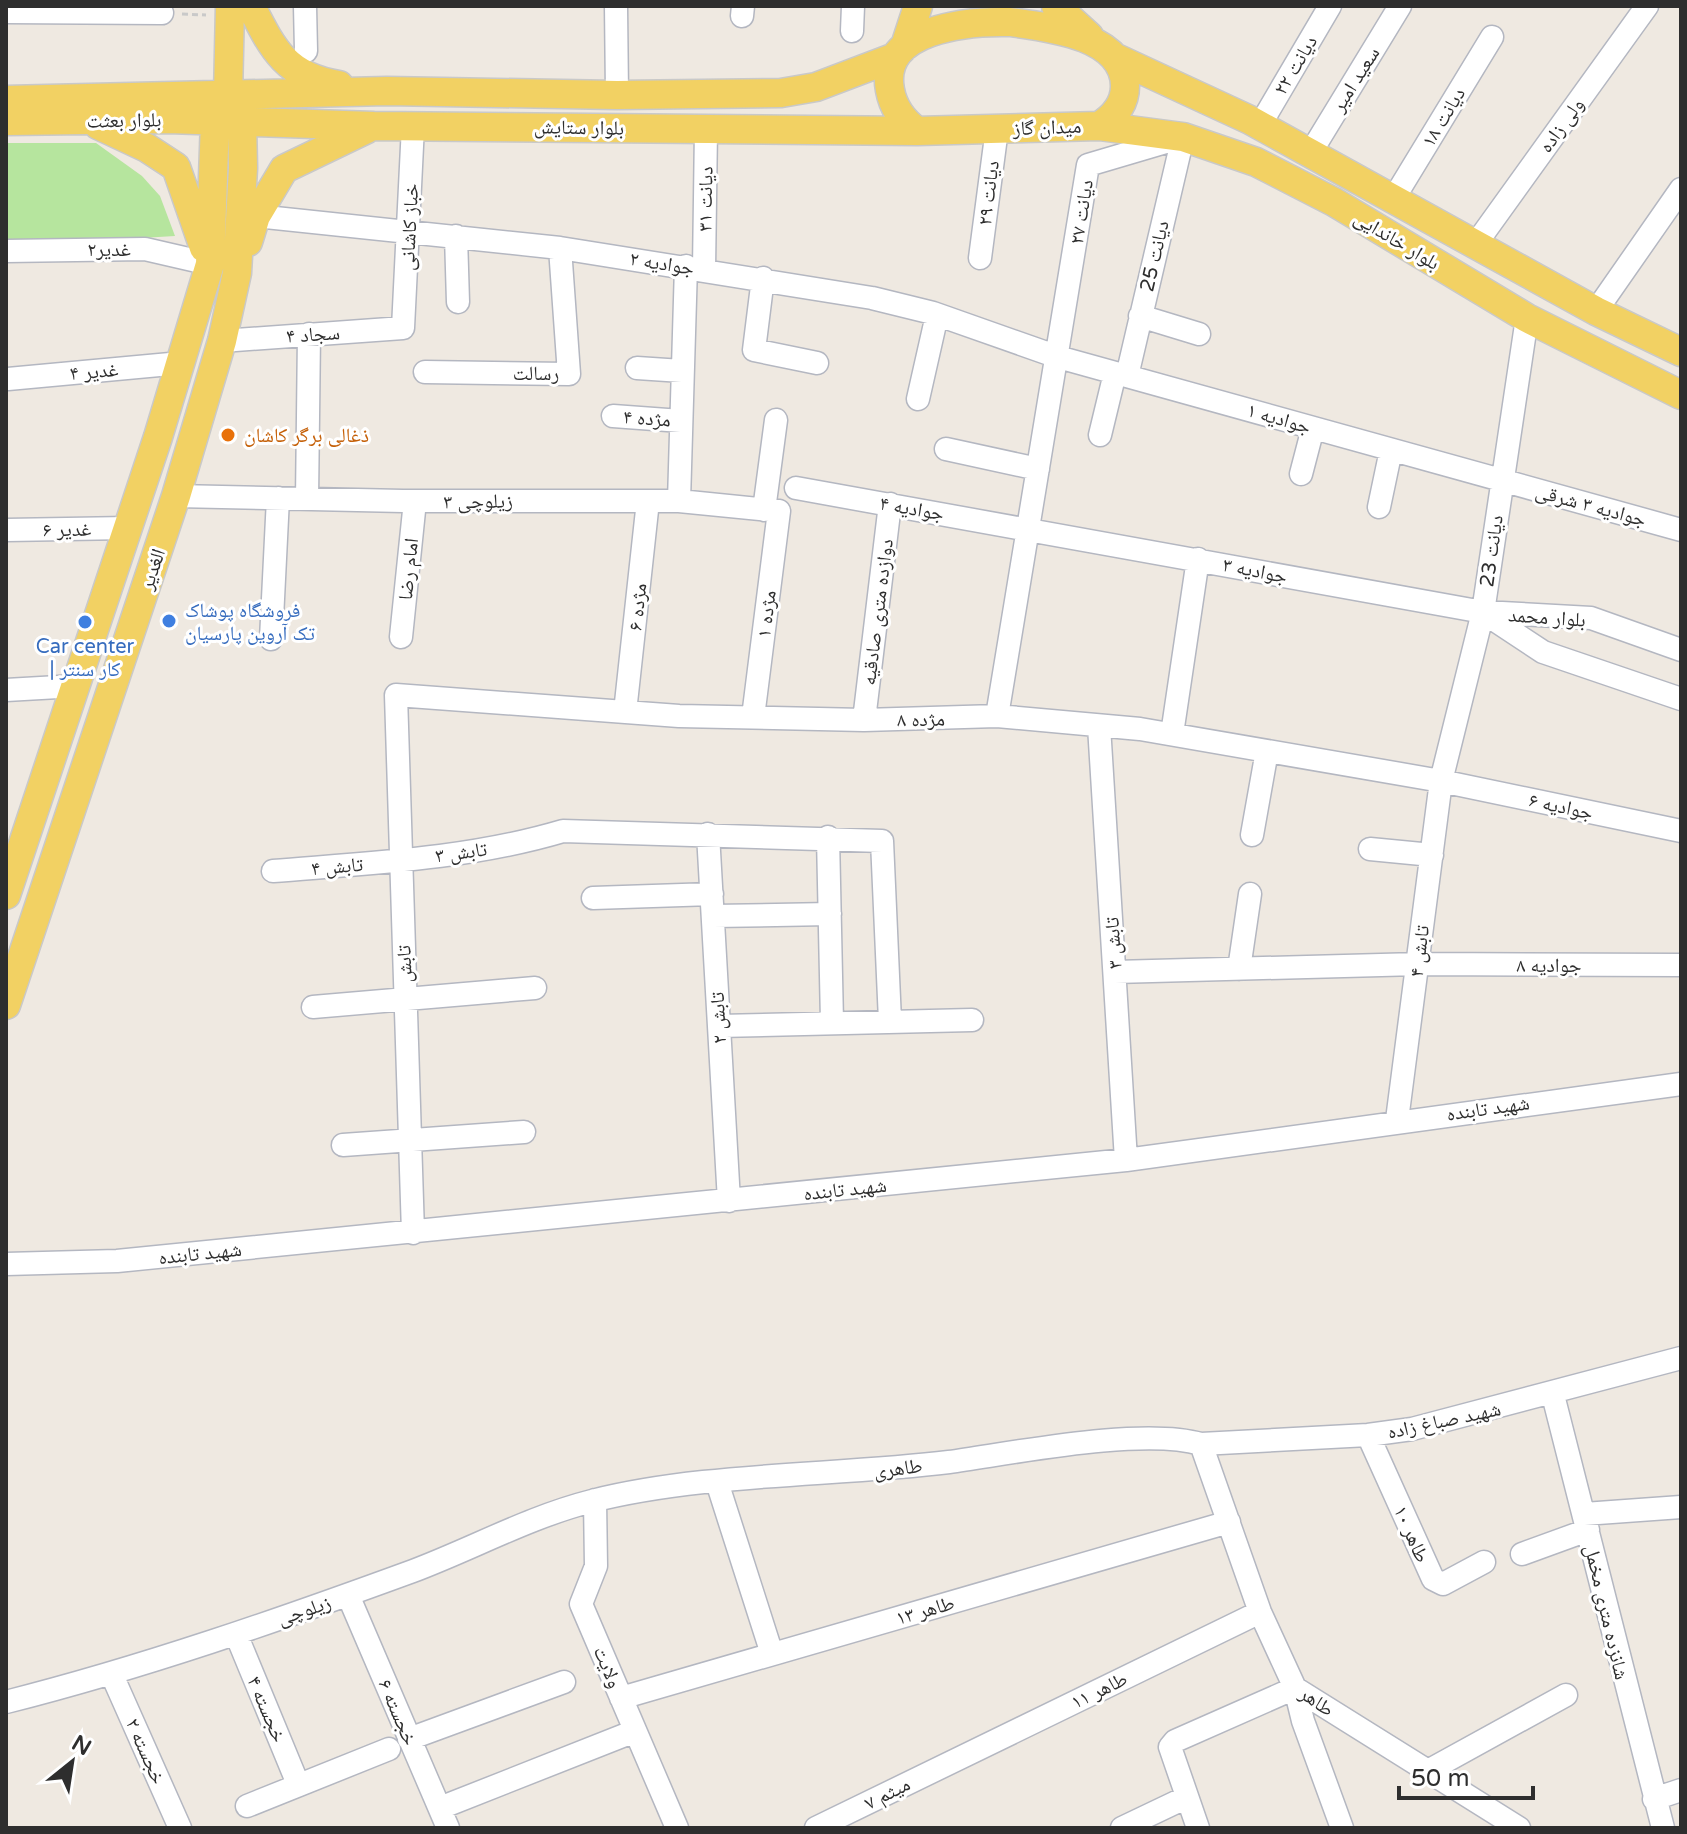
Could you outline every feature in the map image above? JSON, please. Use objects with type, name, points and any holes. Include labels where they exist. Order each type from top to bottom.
[{"type":"main road","points":[[917,131],[900,116],[889,81],[918,6]]},
{"type":"main road","points":[[1056,6],[1108,52]]},
{"type":"main road","points":[[237,9],[281,60],[299,74],[323,82],[387,91]]},
{"type":"main road","points":[[229,112],[237,9]]},
{"type":"main road","points":[[900,51],[948,27],[990,22],[1055,30],[1108,52]]},
{"type":"main road","name":"بلوار ستایش","points":[[229,112],[387,91],[617,95],[781,93],[816,87],[900,51]]},
{"type":"main road","name":"بلوار خاندایی","points":[[1108,52],[1260,125],[1596,311],[1681,352]]},
{"type":"main road","name":"میدان گاز","points":[[917,131],[1099,126],[1116,113],[1124,94],[1123,73],[1108,52]]},
{"type":"main road","points":[[534,94],[534,127]]},
{"type":"main road","name":"بلوار بعثت","points":[[6,100],[229,112]]},
{"type":"main road","name":"بلوار ستایش","points":[[229,112],[374,126],[917,131]]},
{"type":"main road","name":"بلوار بعثت","points":[[6,121],[86,121],[229,112]]},
{"type":"main road","name":"الغدیر","points":[[6,895],[158,437],[210,264],[229,112]]},
{"type":"main road","name":"الغدیر","points":[[6,1005],[192,447],[222,341],[237,273],[242,200],[229,112]]},
{"type":"main road","points":[[86,121],[121,134],[176,167],[210,264]]},
{"type":"main road","points":[[237,273],[256,216],[284,169],[374,126]]},
{"type":"main road","name":"بلوار خاندایی","points":[[1099,126],[1183,137],[1256,162],[1296,182],[1527,318],[1681,395]]},
{"type":"main road","points":[[158,437],[192,447]]},
{"type":"street","points":[[305,6],[306,51]]},
{"type":"street","points":[[616,6],[617,95]]},
{"type":"street","points":[[852,31],[853,6]]},
{"type":"street","name":"دیانت ۲۲","points":[[1260,125],[1330,6]]},
{"type":"street","name":"سعید امیر","points":[[1311,152],[1400,6]]},
{"type":"street","name":"ولی زاده","points":[[1475,245],[1647,6]]},
{"type":"street","points":[[6,12],[32,9],[162,13]]},
{"type":"street","name":"دیانت ۱۸","points":[[1394,198],[1492,37]]},
{"type":"street","name":"خباز کاشانی","points":[[403,328],[413,126]]},
{"type":"street","name":"دیانت ۳۱","points":[[679,501],[682,371],[695,268],[706,129]]},
{"type":"street","name":"دیانت ۲۹","points":[[980,258],[997,129]]},
{"type":"street","name":"دیانت 25","points":[[1100,435],[1140,316],[1183,137]]},
{"type":"street","name":"دیانت ۲۷","points":[[1058,357],[1088,165],[1183,137]]},
{"type":"street","points":[[1596,311],[1681,189]]},
{"type":"street","name":"جوادیه ۲","points":[[256,216],[560,248],[763,278],[872,298],[937,315],[1058,357]]},
{"type":"street","points":[[456,236],[458,302]]},
{"type":"street","name":"رسالت","points":[[425,372],[569,374],[560,248]]},
{"type":"street","name":"غدیر۲","points":[[6,251],[145,249],[210,264]]},
{"type":"street","points":[[763,278],[754,350],[817,363]]},
{"type":"street","points":[[918,399],[937,315]]},
{"type":"street","points":[[1140,316],[1199,334]]},
{"type":"street","name":"دیانت 23","points":[[1441,781],[1483,612],[1500,480],[1527,318]]},
{"type":"street","name":"سجاد ۴","points":[[222,341],[403,328]]},
{"type":"street","points":[[307,499],[309,334]]},
{"type":"street","points":[[997,716],[1058,357]]},
{"type":"street","name":"جوادیه ۱","points":[[1058,357],[1500,480]]},
{"type":"street","name":"غدیر ۴","points":[[8,379],[181,363]]},
{"type":"street","points":[[637,368],[682,371]]},
{"type":"street","name":"مژده ۴","points":[[613,416],[681,421]]},
{"type":"street","name":"مژده ۱","points":[[753,717],[772,511],[776,420]]},
{"type":"street","points":[[1301,474],[1313,428]]},
{"type":"street","points":[[946,449],[1038,469]]},
{"type":"street","points":[[1379,507],[1391,450]]},
{"type":"street","name":"جوادیه ۳ شرقی","points":[[1500,480],[1681,530]]},
{"type":"street","name":"جوادیه ۴","points":[[796,488],[1027,529]]},
{"type":"street","name":"زیلوچی ۳","points":[[176,496],[415,501],[679,501],[772,511]]},
{"type":"street","points":[[271,639],[278,498]]},
{"type":"street","name":"امام رضا","points":[[401,637],[415,501]]},
{"type":"street","name":"مژده ۶","points":[[625,712],[648,501]]},
{"type":"street","name":"دوازده متری صادقیه","points":[[864,720],[890,504]]},
{"type":"street","name":"غدیر ۶","points":[[6,530],[128,528]]},
{"type":"street","name":"جوادیه ۳","points":[[1027,529],[1483,612]]},
{"type":"street","points":[[1172,734],[1198,559]]},
{"type":"street","name":"بلوار محمد","points":[[1483,612],[1591,618],[1681,650]]},
{"type":"street","name":"بلوار محمد","points":[[1483,612],[1543,652],[1681,699]]},
{"type":"street","points":[[6,690],[76,686]]},
{"type":"street","name":"مژده ۸","points":[[396,695],[625,712],[753,717],[864,720],[997,716],[1172,734],[1441,781]]},
{"type":"street","name":"تابش","points":[[396,695],[413,1233]]},
{"type":"street","name":"تابش ۳","points":[[1099,726],[1126,1160]]},
{"type":"street","points":[[1252,835],[1267,751]]},
{"type":"street","name":"جوادیه ۶","points":[[1441,781],[1681,831]]},
{"type":"street","name":"تابش ۴","points":[[1397,1120],[1441,781]]},
{"type":"street","name":"تابش ۳","points":[[401,860],[520,844],[563,831],[882,841],[890,1021]]},
{"type":"street","name":"تابش ۲","points":[[708,834],[729,1201]]},
{"type":"street","points":[[828,837],[832,1022]]},
{"type":"street","points":[[1370,849],[1432,855]]},
{"type":"street","name":"تابش ۴","points":[[273,871],[401,860]]},
{"type":"street","points":[[1239,969],[1250,894]]},
{"type":"street","points":[[593,898],[830,914]]},
{"type":"street","name":"جوادیه ۸","points":[[1115,972],[1418,964],[1681,965]]},
{"type":"street","points":[[313,1007],[535,988]]},
{"type":"street","points":[[719,1026],[972,1020]]},
{"type":"street","name":"شهید تابنده","points":[[6,1264],[117,1261],[1126,1160],[1397,1120],[1681,1084]]},
{"type":"street","points":[[343,1145],[524,1132]]},
{"type":"street","name":"شهید صباغ زاده","points":[[1201,1444],[1368,1435],[1412,1429],[1553,1395],[1681,1358]]},
{"type":"street","name":"شانزده متری مخمل","points":[[1553,1395],[1663,1828]]},
{"type":"street","name":"طاهر ۱۰","points":[[1368,1435],[1433,1579],[1443,1584],[1484,1562]]},
{"type":"street","name":"طاهری","points":[[595,1500],[717,1482],[866,1472],[1066,1447],[1177,1437],[1201,1444]]},
{"type":"street","name":"طاهر","points":[[1201,1444],[1260,1612],[1295,1688],[1519,1828]]},
{"type":"street","points":[[717,1482],[772,1654]]},
{"type":"street","name":"زیلوچی","points":[[6,1702],[112,1675],[236,1634],[454,1556],[529,1519],[595,1500]]},
{"type":"street","name":"ولایت","points":[[595,1500],[596,1566],[581,1604],[677,1828]]},
{"type":"street","points":[[1522,1554],[1586,1522],[1681,1507]]},
{"type":"street","name":"طاهر ۱۳","points":[[621,1698],[1229,1522]]},
{"type":"street","name":"خجسته ۶","points":[[348,1595],[399,1744],[444,1818]]},
{"type":"street","name":"طاهر ۱۱","points":[[938,1768],[1260,1612]]},
{"type":"street","name":"خجسته ۴","points":[[236,1634],[298,1784]]},
{"type":"street","name":"خجسته ۲","points":[[112,1675],[180,1828]]},
{"type":"street","points":[[247,1806],[564,1682]]},
{"type":"street","points":[[1198,1828],[1170,1753],[1175,1741],[1295,1688],[1303,1721],[1342,1828]]},
{"type":"street","points":[[1428,1771],[1566,1695]]},
{"type":"street","points":[[444,1818],[635,1731]]},
{"type":"street","name":"میثم ۷","points":[[831,1825],[938,1768]]},
{"type":"street","points":[[1654,1799],[1681,1790]]},
{"type":"street","points":[[1122,1828],[1187,1797]]},
{"type":"path","points":[[162,13],[237,9]]},
{"type":"green space","points":[[6,143],[96,143],[142,176],[160,196],[175,236],[6,246]]},
{"type":"place","name":"ذغالی برگر کاشان","points":[[228,435]]},
{"type":"place","name":"فروشگاه پوشاک تک آروین پارسیان","points":[[169,621]]},
{"type":"place","name":"Car center | کار سنتر","points":[[85,622]]}]
